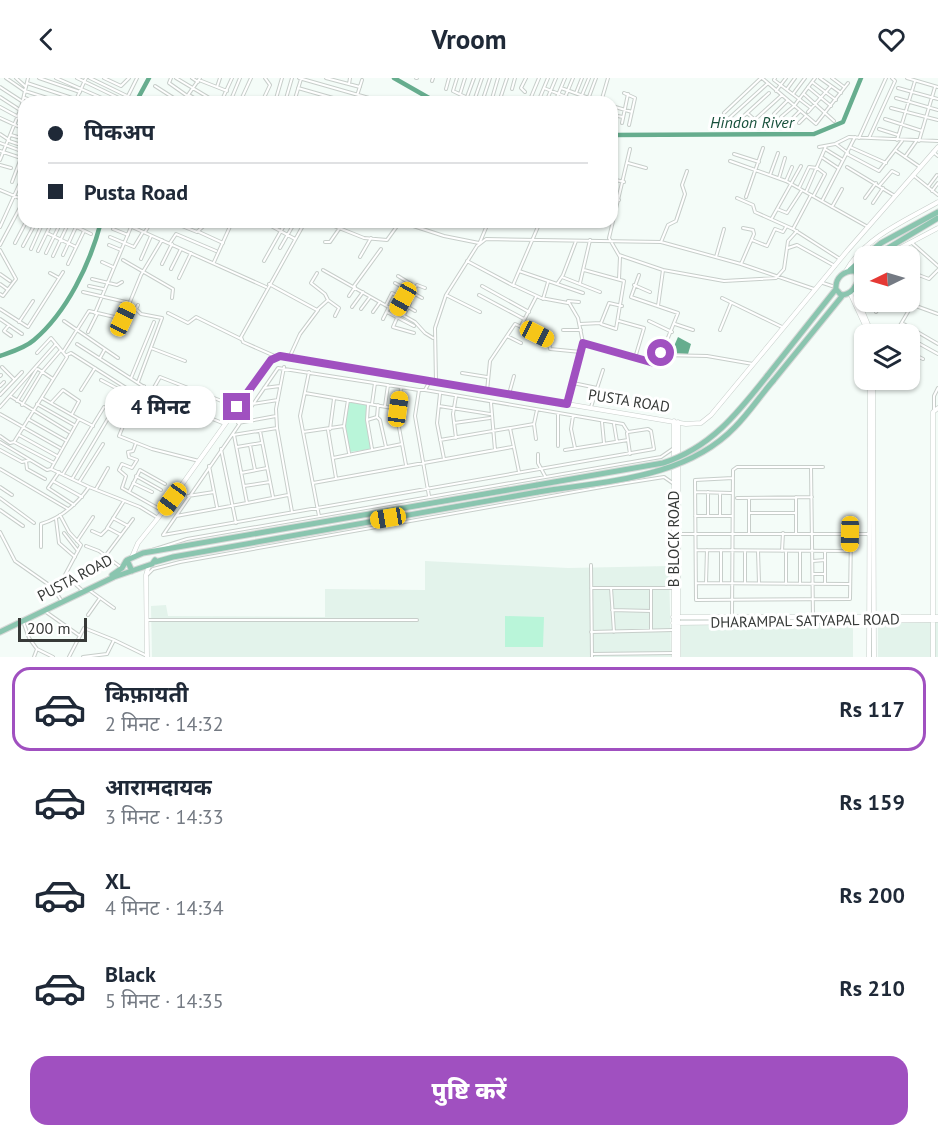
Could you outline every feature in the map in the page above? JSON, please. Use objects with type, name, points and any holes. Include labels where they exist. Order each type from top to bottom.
[{"type":"main road","points":[[877,246],[938,212]]},
{"type":"main road","points":[[896,246],[938,218]]},
{"type":"main road","points":[[132,571],[130,558],[148,553],[663,463],[678,457],[714,436],[730,422],[837,281],[854,266]]},
{"type":"main road","points":[[847,271],[854,272]]},
{"type":"main road","points":[[834,287],[843,295],[854,289]]},
{"type":"main road","name":"PUSTA ROAD","points":[[2,629],[119,575],[168,558],[650,473],[691,459],[735,428],[843,295]]},
{"type":"main road","points":[[522,480],[523,488]]},
{"type":"main road","points":[[521,495],[527,501]]},
{"type":"main road","points":[[148,553],[152,564]]},
{"type":"main road","name":"PUSTA ROAD","points":[[2,629],[85,590],[122,568],[130,558]]},
{"type":"main road","points":[[168,558],[173,564]]},
{"type":"street","points":[[6,78],[25,91],[41,96]]},
{"type":"street","points":[[16,78],[27,85],[63,96]]},
{"type":"street","points":[[24,96],[28,78]]},
{"type":"street","points":[[39,78],[96,96]]},
{"type":"street","points":[[56,78],[80,90]]},
{"type":"street","points":[[76,78],[113,96]]},
{"type":"street","points":[[78,96],[88,78],[128,96],[137,78]]},
{"type":"street","points":[[104,78],[121,86],[129,78]]},
{"type":"street","points":[[171,78],[169,83],[188,95],[199,80]]},
{"type":"street","points":[[176,78],[206,96]]},
{"type":"street","points":[[192,78],[227,92]]},
{"type":"street","points":[[208,84],[210,78]]},
{"type":"street","points":[[217,87],[220,78]]},
{"type":"street","points":[[225,96],[232,78]]},
{"type":"street","points":[[233,96],[240,78]]},
{"type":"street","points":[[242,96],[250,78]]},
{"type":"street","points":[[265,78],[270,85],[265,96]]},
{"type":"street","points":[[277,96],[282,78]]},
{"type":"street","points":[[287,96],[292,78]]},
{"type":"street","points":[[296,96],[300,78],[364,96]]},
{"type":"street","points":[[326,78],[360,87]]},
{"type":"street","points":[[349,84],[350,78]]},
{"type":"street","points":[[446,89],[449,78]]},
{"type":"street","points":[[457,78],[453,91],[465,96]]},
{"type":"street","points":[[460,94],[465,78]]},
{"type":"street","points":[[467,96],[474,78]]},
{"type":"street","points":[[477,96],[482,78]]},
{"type":"street","points":[[484,96],[490,78]]},
{"type":"street","points":[[492,96],[498,78]]},
{"type":"street","points":[[501,96],[507,78]]},
{"type":"street","points":[[512,89],[515,78]]},
{"type":"street","points":[[525,92],[521,89],[526,78]]},
{"type":"street","points":[[532,96],[539,78]]},
{"type":"street","points":[[541,96],[548,78]]},
{"type":"street","points":[[549,96],[556,78]]},
{"type":"street","points":[[558,94],[565,78]]},
{"type":"street","points":[[565,96],[573,78]]},
{"type":"street","points":[[576,93],[582,78]]},
{"type":"street","points":[[561,88],[582,95],[589,78]]},
{"type":"street","points":[[590,96],[596,78]]},
{"type":"street","points":[[602,96],[608,78]]},
{"type":"street","points":[[776,91],[786,78]]},
{"type":"street","points":[[787,89],[795,78]]},
{"type":"street","points":[[793,94],[805,78]]},
{"type":"street","points":[[781,117],[800,99],[814,78]]},
{"type":"street","points":[[820,78],[841,93]]},
{"type":"street","points":[[833,78],[845,87]]},
{"type":"street","points":[[859,138],[886,78]]},
{"type":"street","points":[[869,139],[894,81],[892,78]]},
{"type":"street","points":[[905,157],[922,131],[936,87],[907,78]]},
{"type":"street","points":[[928,78],[928,85]]},
{"type":"street","points":[[724,113],[764,79],[816,124],[827,113],[848,82]]},
{"type":"street","points":[[725,122],[774,79],[811,108]]},
{"type":"street","points":[[357,94],[362,80]]},
{"type":"street","points":[[897,140],[915,81]]},
{"type":"street","points":[[812,82],[836,100]]},
{"type":"street","points":[[155,86],[172,96]]},
{"type":"street","points":[[808,112],[831,86]]},
{"type":"street","points":[[0,87],[18,99]]},
{"type":"street","points":[[808,87],[832,106]]},
{"type":"street","points":[[298,88],[326,96]]},
{"type":"street","points":[[544,88],[563,96]]},
{"type":"street","points":[[898,88],[938,99]]},
{"type":"street","points":[[624,93],[635,98],[629,126]]},
{"type":"street","points":[[736,123],[769,93]]},
{"type":"street","points":[[622,123],[628,94]]},
{"type":"street","points":[[804,94],[834,121]]},
{"type":"street","points":[[749,125],[782,96]]},
{"type":"street","points":[[0,97],[18,107]]},
{"type":"street","points":[[896,98],[938,110]]},
{"type":"street","points":[[774,114],[788,100]]},
{"type":"street","points":[[760,101],[768,108]]},
{"type":"street","points":[[0,107],[18,118],[0,160]]},
{"type":"street","points":[[754,107],[761,114]]},
{"type":"street","points":[[618,108],[632,112]]},
{"type":"street","points":[[779,108],[785,114]]},
{"type":"street","points":[[891,108],[906,114],[938,120]]},
{"type":"street","points":[[790,121],[800,111]]},
{"type":"street","points":[[872,112],[880,115]]},
{"type":"street","points":[[747,113],[755,120]]},
{"type":"street","points":[[618,116],[623,117]]},
{"type":"street","points":[[799,123],[806,116]]},
{"type":"street","points":[[0,118],[18,126]]},
{"type":"street","points":[[885,119],[922,131]]},
{"type":"street","points":[[879,129],[898,135]]},
{"type":"street","points":[[0,134],[18,144]]},
{"type":"street","points":[[11,135],[18,137]]},
{"type":"street","points":[[825,148],[846,137],[938,141]]},
{"type":"street","points":[[822,201],[855,137]]},
{"type":"street","points":[[836,144],[877,171],[886,164],[902,140]]},
{"type":"street","points":[[0,144],[18,150]]},
{"type":"street","points":[[819,147],[825,148],[843,160]]},
{"type":"street","points":[[850,147],[886,164]]},
{"type":"street","name":"PUSTA ROAD","points":[[130,558],[271,360],[277,357],[290,356],[487,391],[694,424],[706,420],[840,259],[938,147]]},
{"type":"street","points":[[746,197],[763,148]]},
{"type":"street","points":[[806,192],[823,158],[825,148]]},
{"type":"street","points":[[618,204],[630,149]]},
{"type":"street","points":[[896,150],[920,168]]},
{"type":"street","points":[[2,152],[18,157]]},
{"type":"street","points":[[770,176],[778,153]]},
{"type":"street","points":[[933,153],[938,156]]},
{"type":"street","points":[[734,154],[759,162]]},
{"type":"street","points":[[779,178],[785,158]]},
{"type":"street","points":[[823,158],[839,168]]},
{"type":"street","points":[[730,161],[786,181],[868,227]]},
{"type":"street","points":[[628,163],[646,168]]},
{"type":"street","points":[[0,165],[11,168]]},
{"type":"street","points":[[772,218],[801,166]]},
{"type":"street","points":[[786,181],[792,167]]},
{"type":"street","points":[[777,209],[787,213],[809,167],[817,168],[825,173],[792,229]]},
{"type":"street","points":[[847,167],[895,195]]},
{"type":"street","points":[[12,182],[18,168]]},
{"type":"street","points":[[661,242],[668,225],[676,221],[685,194],[682,185],[687,171]]},
{"type":"street","points":[[865,198],[892,171],[898,174]]},
{"type":"street","points":[[913,175],[938,195]]},
{"type":"street","points":[[928,187],[937,175]]},
{"type":"street","points":[[618,180],[624,182]]},
{"type":"street","points":[[932,191],[938,183]]},
{"type":"street","points":[[873,203],[883,188]]},
{"type":"street","points":[[0,227],[18,189]]},
{"type":"street","points":[[832,207],[842,189]]},
{"type":"street","points":[[0,190],[18,197]]},
{"type":"street","points":[[737,198],[753,205],[754,212],[797,231],[840,259]]},
{"type":"street","points":[[847,271],[855,258],[877,238],[938,202]]},
{"type":"street","points":[[0,245],[18,211]]},
{"type":"street","points":[[0,213],[6,216]]},
{"type":"street","points":[[770,228],[783,232],[787,226]]},
{"type":"street","points":[[15,243],[23,228]]},
{"type":"street","points":[[23,246],[32,228]]},
{"type":"street","points":[[31,249],[39,230],[35,228]]},
{"type":"street","points":[[38,251],[49,228]]},
{"type":"street","points":[[46,253],[58,228]]},
{"type":"street","points":[[53,256],[65,228]]},
{"type":"street","points":[[63,255],[76,228]]},
{"type":"street","points":[[78,228],[91,234]]},
{"type":"street","points":[[88,332],[103,289],[131,228]]},
{"type":"street","points":[[134,228],[268,285],[318,310]]},
{"type":"street","points":[[110,237],[135,247],[147,228]]},
{"type":"street","points":[[189,228],[223,243]]},
{"type":"street","points":[[200,232],[203,228]]},
{"type":"street","points":[[214,262],[229,228]]},
{"type":"street","points":[[274,228],[294,239]]},
{"type":"street","points":[[264,261],[282,228]]},
{"type":"street","points":[[280,248],[291,228]]},
{"type":"street","points":[[241,339],[268,285],[301,228]]},
{"type":"street","points":[[325,242],[330,242],[339,228]]},
{"type":"street","points":[[343,228],[371,238],[387,240],[396,228]]},
{"type":"street","points":[[419,228],[444,236],[479,242],[489,239],[661,242],[741,264],[816,290]]},
{"type":"street","points":[[436,382],[433,338],[446,295],[486,228]]},
{"type":"street","points":[[514,286],[537,228]]},
{"type":"street","points":[[612,228],[609,241],[619,255],[619,279]]},
{"type":"street","points":[[741,264],[754,231],[743,228]]},
{"type":"street","points":[[903,246],[938,228]]},
{"type":"street","points":[[113,229],[128,235]]},
{"type":"street","points":[[716,257],[724,229]]},
{"type":"street","points":[[752,240],[766,246],[775,230]]},
{"type":"street","points":[[68,264],[84,231]]},
{"type":"street","points":[[779,277],[787,264],[788,241],[797,231]]},
{"type":"street","points":[[47,233],[76,247]]},
{"type":"street","points":[[162,264],[176,234],[216,251]]},
{"type":"street","points":[[141,259],[152,236]]},
{"type":"street","points":[[766,236],[771,239]]},
{"type":"street","points":[[360,257],[371,238]]},
{"type":"street","points":[[22,405],[42,372],[78,331],[88,312],[122,320],[143,271],[162,240]]},
{"type":"street","points":[[557,284],[562,277],[576,240]]},
{"type":"street","points":[[580,283],[590,240]]},
{"type":"street","points":[[912,242],[938,268],[931,278],[920,275]]},
{"type":"street","points":[[788,248],[797,244],[835,266]]},
{"type":"street","points":[[109,245],[121,250]]},
{"type":"street","points":[[171,269],[181,249]]},
{"type":"street","points":[[349,296],[381,249]]},
{"type":"street","points":[[0,250],[16,279],[3,296],[0,294]]},
{"type":"street","points":[[179,278],[191,253]]},
{"type":"street","points":[[619,255],[663,270],[726,282],[779,277]]},
{"type":"street","points":[[123,260],[173,289],[172,298]]},
{"type":"street","points":[[467,261],[537,296],[568,303],[580,324],[583,343],[567,404]]},
{"type":"street","points":[[102,262],[113,267]]},
{"type":"street","points":[[323,270],[404,315],[433,338]]},
{"type":"street","points":[[580,324],[601,324],[615,330],[622,306],[624,281],[584,270]]},
{"type":"street","points":[[658,306],[663,270]]},
{"type":"street","points":[[519,271],[583,293]]},
{"type":"street","points":[[0,309],[28,327],[63,272]]},
{"type":"street","points":[[50,273],[59,278]]},
{"type":"street","points":[[317,273],[311,283],[339,308],[335,316]]},
{"type":"street","points":[[0,274],[10,281]]},
{"type":"street","points":[[583,343],[654,363],[672,332],[678,313],[632,298],[634,285],[639,275]]},
{"type":"street","points":[[397,311],[411,284],[398,276]]},
{"type":"street","points":[[562,277],[600,292]]},
{"type":"street","points":[[92,279],[117,285],[122,282]]},
{"type":"street","points":[[543,298],[548,282]]},
{"type":"street","points":[[821,282],[834,287]]},
{"type":"street","points":[[395,283],[422,297]]},
{"type":"street","points":[[0,284],[8,290]]},
{"type":"street","points":[[412,293],[417,285],[425,288]]},
{"type":"street","points":[[634,285],[650,291]]},
{"type":"street","points":[[89,286],[103,289]]},
{"type":"street","points":[[482,286],[529,312]]},
{"type":"street","points":[[851,291],[854,294]]},
{"type":"street","points":[[851,291],[868,324]]},
{"type":"street","points":[[83,292],[130,303]]},
{"type":"street","points":[[352,307],[363,292]]},
{"type":"street","points":[[383,320],[389,307],[391,293],[403,299]]},
{"type":"street","points":[[446,295],[480,312]]},
{"type":"street","points":[[479,295],[524,319]]},
{"type":"street","points":[[521,326],[537,296]]},
{"type":"street","points":[[361,309],[370,297]]},
{"type":"street","points":[[389,307],[399,297]]},
{"type":"street","points":[[722,298],[784,328]]},
{"type":"street","points":[[568,303],[569,299],[579,302]]},
{"type":"street","points":[[19,322],[33,300]]},
{"type":"street","points":[[290,356],[306,324],[328,300]]},
{"type":"street","points":[[373,312],[380,302]]},
{"type":"street","points":[[404,315],[410,303]]},
{"type":"street","points":[[601,324],[609,303],[622,306]]},
{"type":"street","points":[[720,330],[731,303]]},
{"type":"street","points":[[138,305],[136,310],[140,313],[162,318],[138,382]]},
{"type":"street","points":[[408,307],[415,310]]},
{"type":"street","points":[[920,307],[938,314]]},
{"type":"street","points":[[387,312],[414,326]]},
{"type":"street","points":[[908,312],[902,323],[938,344]]},
{"type":"street","points":[[168,313],[188,323],[196,317],[277,357]]},
{"type":"street","points":[[397,318],[393,327],[414,333]]},
{"type":"street","points":[[0,319],[22,334]]},
{"type":"street","points":[[64,321],[118,358]]},
{"type":"street","points":[[619,321],[644,328],[635,358]]},
{"type":"street","points":[[649,321],[672,332]]},
{"type":"street","points":[[131,378],[154,322]]},
{"type":"street","points":[[675,324],[693,330]]},
{"type":"street","points":[[9,325],[4,331],[11,336]]},
{"type":"street","points":[[487,391],[490,361],[514,325],[521,326],[549,340],[550,348],[581,352]]},
{"type":"street","points":[[563,330],[581,330]]},
{"type":"street","points":[[507,336],[521,343]]},
{"type":"street","points":[[37,353],[50,339],[67,355]]},
{"type":"street","points":[[927,348],[932,340]]},
{"type":"street","points":[[0,407],[56,344]]},
{"type":"street","points":[[77,344],[152,391],[196,414],[225,424]]},
{"type":"street","points":[[920,344],[938,354]]},
{"type":"street","points":[[151,348],[185,361]]},
{"type":"street","points":[[100,358],[105,349]]},
{"type":"street","points":[[14,442],[71,352],[131,391],[131,396]]},
{"type":"street","points":[[661,354],[707,356],[754,364]]},
{"type":"street","points":[[284,367],[276,416],[292,512]]},
{"type":"street","points":[[627,432],[650,429],[654,447],[652,450],[630,454],[164,536],[163,531],[278,368],[284,367],[624,425],[630,454]]},
{"type":"street","points":[[2,368],[14,380]]},
{"type":"street","points":[[36,368],[53,379]]},
{"type":"street","points":[[17,401],[36,368]]},
{"type":"street","points":[[81,390],[95,368]]},
{"type":"street","points":[[591,407],[603,369]]},
{"type":"street","points":[[0,395],[21,372]]},
{"type":"street","points":[[309,372],[300,416],[319,516]]},
{"type":"street","points":[[462,373],[488,376]]},
{"type":"street","points":[[509,394],[514,376]]},
{"type":"street","points":[[152,391],[160,377],[237,407]]},
{"type":"street","points":[[101,380],[189,426]]},
{"type":"street","points":[[425,390],[430,381]]},
{"type":"street","points":[[0,386],[4,382]]},
{"type":"street","points":[[372,449],[367,420],[375,383]]},
{"type":"street","points":[[573,383],[597,388]]},
{"type":"street","points":[[385,406],[388,385]]},
{"type":"street","points":[[144,386],[134,399],[119,436],[199,461]]},
{"type":"street","points":[[264,388],[280,386]]},
{"type":"street","points":[[401,388],[398,409],[406,465]]},
{"type":"street","points":[[933,657],[936,408],[933,398],[938,388]]},
{"type":"street","points":[[51,403],[63,390],[79,400],[72,414]]},
{"type":"street","points":[[419,390],[415,416],[429,496]]},
{"type":"street","points":[[871,390],[872,657]]},
{"type":"street","points":[[305,393],[398,409]]},
{"type":"street","points":[[440,393],[438,406],[440,441],[444,459]]},
{"type":"street","points":[[10,396],[70,433]]},
{"type":"street","points":[[456,396],[453,408],[456,438]]},
{"type":"street","points":[[42,398],[93,426]]},
{"type":"street","points":[[334,399],[329,429],[336,478]]},
{"type":"street","points":[[252,404],[278,400]]},
{"type":"street","points":[[348,400],[344,426],[349,454]]},
{"type":"street","points":[[491,402],[490,416],[495,450]]},
{"type":"street","points":[[37,404],[75,425]]},
{"type":"street","points":[[378,405],[377,417],[380,420],[387,447]]},
{"type":"street","points":[[438,406],[490,416]]},
{"type":"street","points":[[74,505],[48,488],[61,473],[104,407]]},
{"type":"street","points":[[72,478],[113,410]]},
{"type":"street","points":[[536,439],[534,424],[537,410]]},
{"type":"street","points":[[0,414],[61,448]]},
{"type":"street","points":[[558,414],[558,446]]},
{"type":"street","points":[[238,423],[276,416]]},
{"type":"street","points":[[454,423],[490,416]]},
{"type":"street","points":[[573,416],[572,429],[575,448]]},
{"type":"street","points":[[367,420],[377,417]]},
{"type":"street","points":[[28,419],[65,441]]},
{"type":"street","points":[[42,427],[46,420]]},
{"type":"street","points":[[51,468],[79,420]]},
{"type":"street","points":[[602,421],[604,443]]},
{"type":"street","name":"B BLOCK ROAD","points":[[675,656],[673,630],[675,620],[674,448],[676,421]]},
{"type":"street","name":"B BLOCK ROAD","points":[[675,656],[676,421]]},
{"type":"street","points":[[614,423],[617,442]]},
{"type":"street","points":[[440,441],[534,424]]},
{"type":"street","points":[[303,432],[344,426]]},
{"type":"street","points":[[233,434],[277,428]]},
{"type":"street","points":[[510,428],[512,447],[519,472]]},
{"type":"street","points":[[260,431],[273,498]]},
{"type":"street","points":[[233,434],[247,503]]},
{"type":"street","points":[[19,435],[57,456]]},
{"type":"street","points":[[0,436],[54,463]]},
{"type":"street","points":[[565,450],[628,440]]},
{"type":"street","points":[[0,442],[47,470],[51,468],[159,518]]},
{"type":"street","points":[[136,443],[133,451],[128,452],[129,457],[137,460],[132,468],[122,464],[119,471],[126,476],[122,488],[163,511]]},
{"type":"street","points":[[237,447],[262,443]]},
{"type":"street","points":[[79,482],[103,444]]},
{"type":"street","points":[[333,458],[402,444]]},
{"type":"street","points":[[250,445],[255,470]]},
{"type":"street","points":[[313,483],[512,447]]},
{"type":"street","points":[[141,540],[148,553],[154,548],[187,539],[661,457],[674,448]]},
{"type":"street","points":[[220,449],[236,523]]},
{"type":"street","points":[[0,450],[22,462],[28,460]]},
{"type":"street","points":[[538,454],[538,463],[545,476]]},
{"type":"street","points":[[28,460],[27,469],[45,479]]},
{"type":"street","points":[[209,465],[217,507]]},
{"type":"street","points":[[732,618],[733,470],[737,467],[824,466]]},
{"type":"street","points":[[811,467],[813,617]]},
{"type":"street","points":[[96,489],[108,468]]},
{"type":"street","points":[[241,473],[267,468]]},
{"type":"street","points":[[0,469],[68,509]]},
{"type":"street","points":[[129,492],[141,470],[165,484]]},
{"type":"street","points":[[136,476],[161,490]]},
{"type":"street","points":[[146,575],[153,569],[173,564],[664,477],[674,484]]},
{"type":"street","points":[[733,478],[696,478],[696,600],[850,599],[850,534]]},
{"type":"street","points":[[53,481],[82,497]]},
{"type":"street","points":[[244,486],[270,482]]},
{"type":"street","points":[[133,483],[153,492]]},
{"type":"street","points":[[0,487],[12,495]]},
{"type":"street","points":[[41,547],[41,524],[56,518],[74,505],[89,487]]},
{"type":"street","points":[[188,496],[214,492]]},
{"type":"street","points":[[695,492],[733,493]]},
{"type":"street","points":[[708,492],[708,516]]},
{"type":"street","points":[[720,493],[720,516]]},
{"type":"street","points":[[175,516],[289,495]]},
{"type":"street","points":[[796,497],[796,533]]},
{"type":"street","points":[[737,498],[812,497]]},
{"type":"street","points":[[0,498],[34,523]]},
{"type":"street","points":[[749,498],[749,533]]},
{"type":"street","points":[[92,531],[100,535],[124,501]]},
{"type":"street","points":[[0,510],[23,526]]},
{"type":"street","points":[[749,513],[796,513]]},
{"type":"street","points":[[60,515],[81,545],[65,573],[69,579],[114,608]]},
{"type":"street","points":[[695,516],[733,516]]},
{"type":"street","points":[[77,541],[93,517]]},
{"type":"street","points":[[56,518],[58,541],[75,557]]},
{"type":"street","points":[[113,518],[128,526]]},
{"type":"street","points":[[106,555],[133,519]]},
{"type":"street","points":[[107,528],[121,535]]},
{"type":"street","points":[[0,532],[15,561],[54,591],[61,600]]},
{"type":"street","points":[[64,533],[78,551]]},
{"type":"street","points":[[783,533],[786,584]]},
{"type":"street","points":[[677,534],[871,533]]},
{"type":"street","points":[[86,546],[106,555],[122,568]]},
{"type":"street","points":[[696,550],[850,551]]},
{"type":"street","points":[[706,583],[707,550]]},
{"type":"street","points":[[721,583],[722,550]]},
{"type":"street","points":[[745,551],[745,583]]},
{"type":"street","points":[[758,551],[759,584]]},
{"type":"street","points":[[800,551],[800,584]]},
{"type":"street","points":[[825,552],[825,584]]},
{"type":"street","points":[[813,561],[825,560]]},
{"type":"street","points":[[69,657],[84,628],[147,656],[146,575],[152,564]]},
{"type":"street","points":[[591,565],[592,656],[675,656]]},
{"type":"street","points":[[139,569],[146,575]]},
{"type":"street","points":[[813,574],[825,574]]},
{"type":"street","points":[[54,591],[69,579]]},
{"type":"street","points":[[696,583],[850,584]]},
{"type":"street","points":[[591,588],[674,588]]},
{"type":"street","points":[[612,588],[614,632]]},
{"type":"street","points":[[651,588],[651,631]]},
{"type":"street","points":[[88,615],[100,598]]},
{"type":"street","points":[[612,610],[651,611]]},
{"type":"street","points":[[44,611],[80,636]]},
{"type":"street","name":"DHARAMPAL SATYAPAL ROAD","points":[[675,620],[813,617],[871,619]]},
{"type":"street","name":"DHARAMPAL SATYAPAL ROAD","points":[[675,620],[935,618]]},
{"type":"street","points":[[148,620],[417,620]]},
{"type":"street","points":[[23,621],[29,639],[37,649],[53,657]]},
{"type":"street","points":[[591,632],[673,630]]},
{"type":"street","points":[[83,657],[107,654],[114,640]]},
{"type":"street","points":[[34,657],[37,649]]},
{"type":"shaded area","points":[[678,337],[691,344],[688,354],[671,353]]},
{"type":"shaded area","points":[[349,402],[366,405],[371,449],[350,452],[345,425]]},
{"type":"shaded area","points":[[425,561],[568,568],[669,566],[671,657],[152,657],[151,606],[166,605],[168,616],[325,617],[325,589],[425,590]]},
{"type":"shaded area","points":[[505,616],[544,617],[543,647],[505,647]]},
{"type":"shaded area","points":[[853,619],[853,657],[681,657],[681,622]]},
{"type":"shaded area","points":[[878,622],[938,622],[938,657],[878,657]]},
{"type":"waterway","name":"Hindon River","points":[[139,96],[149,78]]},
{"type":"waterway","name":"Hindon River","points":[[394,78],[426,96]]},
{"type":"waterway","name":"Hindon River","points":[[618,135],[814,134],[843,122],[861,78]]},
{"type":"waterway","name":"Hindon River","points":[[0,356],[30,343],[57,316],[84,270],[99,228]]},
{"type":"route","points":[[237,407],[271,360],[280,356],[351,366],[567,404],[583,343],[654,363],[661,353]]}]
